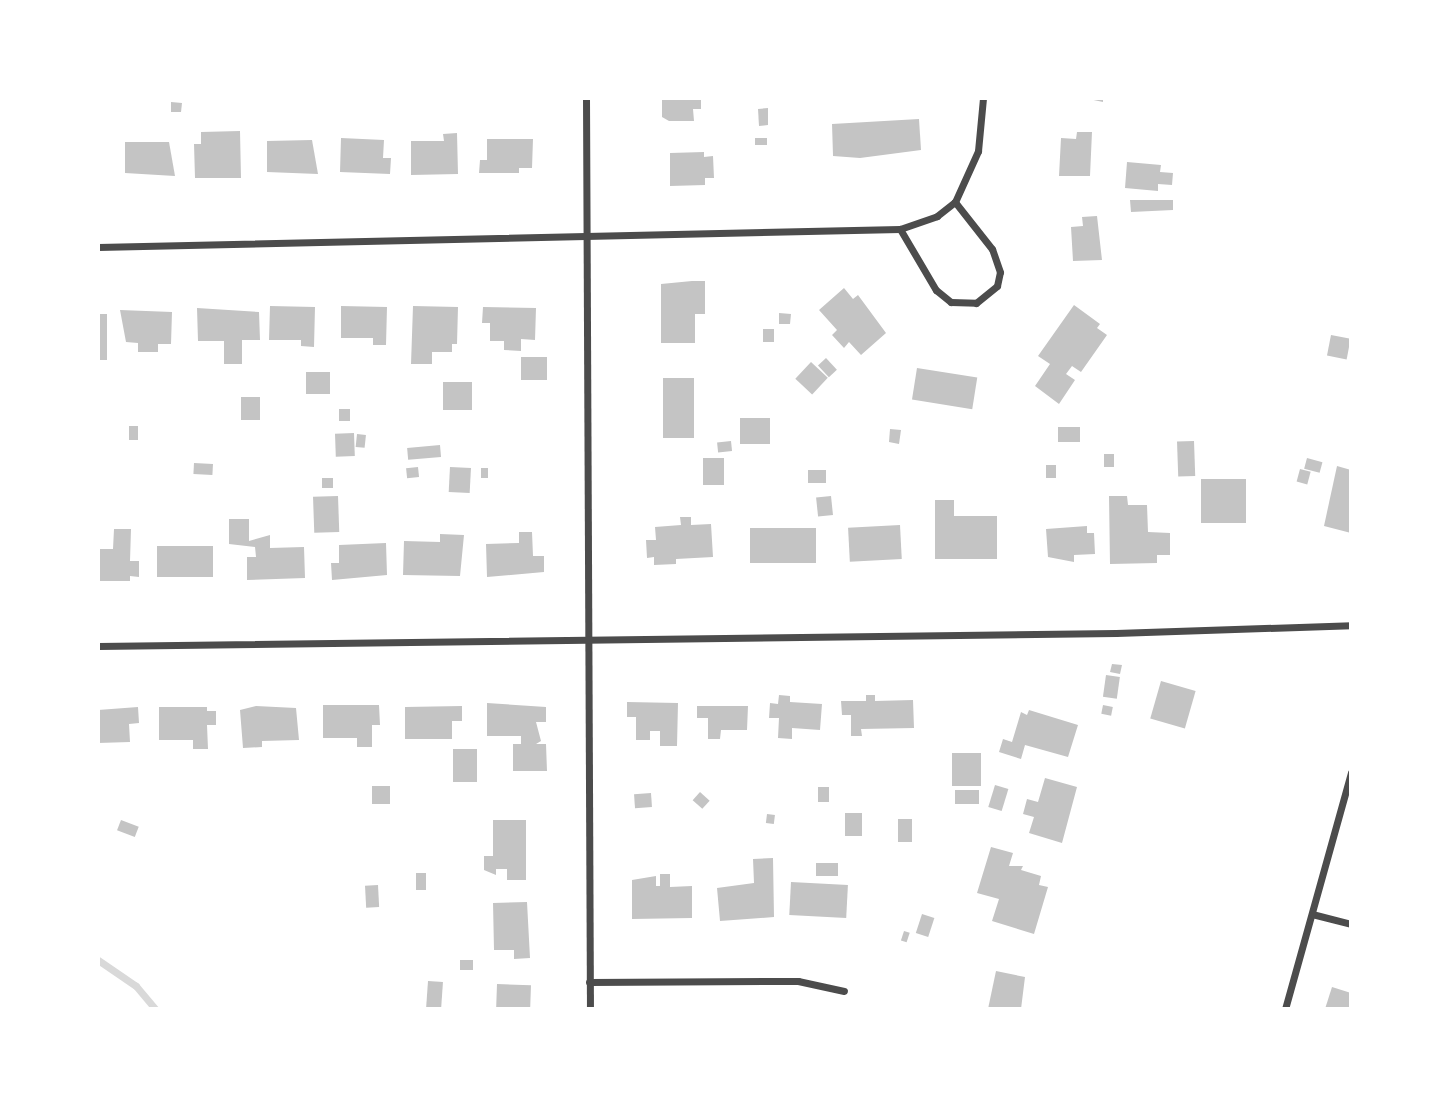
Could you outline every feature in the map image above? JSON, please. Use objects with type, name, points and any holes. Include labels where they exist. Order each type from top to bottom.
[{"type":"street","points":[[586,98],[590,1009]]},
{"type":"street","points":[[98,247],[900,229],[937,216],[955,202],[978,151],[983,98]]},
{"type":"street","points":[[900,229],[936,290],[951,302],[976,303],[997,286],[997,258],[955,202]]},
{"type":"street","points":[[98,646],[1129,632],[1351,625]]},
{"type":"street","points":[[1285,1009],[1351,772]]},
{"type":"street","points":[[1312,914],[1351,925]]},
{"type":"street","points":[[589,982],[798,981],[844,990]]},
{"type":"building","points":[[662,98],[701,98],[701,109],[693,109],[694,121],[669,121],[662,117]]},
{"type":"building","points":[[1084,98],[1103,98],[1103,102]]},
{"type":"building","points":[[171,102],[182,103],[181,112],[171,112]]},
{"type":"building","points":[[768,108],[768,125],[759,126],[758,109]]},
{"type":"building","points":[[919,119],[921,150],[860,158],[833,156],[832,124]]},
{"type":"building","points":[[240,131],[241,178],[195,178],[194,144],[201,144],[201,132]]},
{"type":"building","points":[[1077,132],[1092,132],[1090,176],[1059,176],[1061,138],[1076,139]]},
{"type":"building","points":[[457,133],[458,174],[411,175],[411,141],[444,141],[443,134]]},
{"type":"building","points":[[341,138],[384,140],[383,158],[391,158],[390,174],[340,172]]},
{"type":"building","points":[[755,138],[767,138],[767,145],[755,145]]},
{"type":"building","points":[[487,139],[533,139],[532,168],[519,168],[519,173],[479,173],[480,160],[487,160]]},
{"type":"building","points":[[312,140],[318,174],[267,172],[267,141]]},
{"type":"building","points":[[125,142],[169,142],[175,176],[125,173]]},
{"type":"building","points":[[704,152],[704,157],[713,156],[714,178],[705,178],[705,185],[670,186],[670,153]]},
{"type":"building","points":[[1127,162],[1161,165],[1160,172],[1173,173],[1172,185],[1158,184],[1158,191],[1125,188]]},
{"type":"building","points":[[1130,200],[1173,200],[1173,210],[1131,212]]},
{"type":"building","points":[[1097,216],[1102,260],[1073,261],[1071,227],[1083,226],[1082,217]]},
{"type":"building","points":[[705,281],[705,314],[695,314],[695,343],[661,343],[661,284]]},
{"type":"building","points":[[844,288],[853,299],[858,295],[886,333],[861,355],[849,342],[844,348],[832,335],[837,330],[819,310]]},
{"type":"building","points":[[1074,305],[1100,324],[1097,328],[1107,335],[1081,372],[1072,366],[1066,374],[1075,380],[1059,404],[1035,386],[1050,364],[1038,356]]},
{"type":"building","points":[[270,306],[315,307],[314,347],[301,346],[301,340],[269,340]]},
{"type":"building","points":[[341,306],[387,307],[386,345],[373,345],[373,338],[341,338]]},
{"type":"building","points":[[413,306],[458,307],[457,344],[452,344],[452,352],[432,352],[432,364],[411,364]]},
{"type":"building","points":[[483,307],[536,308],[535,340],[521,339],[521,351],[504,350],[504,341],[490,341],[490,323],[482,323]]},
{"type":"building","points":[[197,308],[259,312],[260,340],[242,340],[242,364],[224,364],[224,341],[198,341]]},
{"type":"building","points":[[120,310],[172,312],[171,344],[158,344],[158,352],[138,352],[138,343],[126,342]]},
{"type":"building","points":[[779,313],[791,314],[790,324],[779,324]]},
{"type":"building","points":[[98,314],[107,314],[107,360],[98,360]]},
{"type":"building","points":[[763,329],[774,329],[774,342],[763,342]]},
{"type":"building","points":[[1331,335],[1351,339],[1347,359],[1327,356]]},
{"type":"building","points":[[521,357],[547,357],[547,380],[521,380]]},
{"type":"building","points":[[826,358],[837,370],[829,377],[818,366]]},
{"type":"building","points":[[811,362],[828,378],[812,395],[795,379]]},
{"type":"building","points":[[917,368],[977,378],[972,409],[912,400]]},
{"type":"building","points":[[306,372],[330,372],[330,394],[306,394]]},
{"type":"building","points":[[663,378],[694,378],[694,438],[663,438]]},
{"type":"building","points":[[443,382],[472,382],[472,410],[443,410]]},
{"type":"building","points":[[241,397],[260,397],[260,420],[241,420]]},
{"type":"building","points":[[339,409],[350,409],[350,421],[339,421]]},
{"type":"building","points":[[740,418],[770,418],[770,444],[740,444]]},
{"type":"building","points":[[129,426],[138,426],[138,440],[129,440]]},
{"type":"building","points":[[1058,427],[1080,427],[1080,442],[1058,442]]},
{"type":"building","points":[[890,429],[901,430],[899,444],[889,442]]},
{"type":"building","points":[[354,433],[355,456],[336,457],[335,434]]},
{"type":"building","points":[[357,434],[366,435],[365,448],[356,447]]},
{"type":"building","points":[[731,441],[732,451],[718,452],[717,442]]},
{"type":"building","points":[[1194,441],[1195,476],[1178,477],[1177,442]]},
{"type":"building","points":[[440,445],[441,457],[408,460],[407,448]]},
{"type":"building","points":[[1104,454],[1114,454],[1114,467],[1104,467]]},
{"type":"building","points":[[703,458],[724,458],[724,485],[703,485]]},
{"type":"building","points":[[1307,458],[1322,462],[1320,473],[1304,469]]},
{"type":"building","points":[[194,463],[213,464],[212,475],[193,474]]},
{"type":"building","points":[[1046,465],[1056,465],[1056,478],[1046,478]]},
{"type":"building","points":[[1337,466],[1351,470],[1351,533],[1324,526]]},
{"type":"building","points":[[418,467],[419,477],[407,478],[406,468]]},
{"type":"building","points":[[450,467],[471,468],[470,493],[449,492]]},
{"type":"building","points":[[481,468],[488,468],[488,478],[481,478]]},
{"type":"building","points":[[1300,469],[1311,472],[1307,484],[1297,482]]},
{"type":"building","points":[[808,470],[826,470],[826,483],[808,483]]},
{"type":"building","points":[[322,478],[333,478],[333,488],[322,488]]},
{"type":"building","points":[[1201,479],[1246,479],[1246,523],[1201,523]]},
{"type":"building","points":[[338,496],[339,532],[314,533],[313,497]]},
{"type":"building","points":[[831,496],[833,515],[818,516],[816,498]]},
{"type":"building","points":[[1109,496],[1127,496],[1128,505],[1147,505],[1148,532],[1170,533],[1170,555],[1157,555],[1157,563],[1110,564]]},
{"type":"building","points":[[935,500],[954,500],[954,516],[997,516],[997,559],[935,559]]},
{"type":"building","points":[[680,517],[691,517],[691,525],[711,524],[713,557],[676,559],[676,564],[654,565],[654,557],[647,558],[646,540],[656,540],[655,527],[681,525]]},
{"type":"building","points":[[229,519],[249,519],[249,541],[270,535],[270,548],[304,547],[305,578],[247,580],[247,557],[256,557],[255,547],[229,544]]},
{"type":"building","points":[[900,525],[902,559],[850,562],[848,528]]},
{"type":"building","points":[[1087,526],[1087,533],[1094,533],[1095,554],[1074,555],[1074,562],[1048,557],[1046,529]]},
{"type":"building","points":[[750,528],[816,528],[816,563],[750,563]]},
{"type":"building","points":[[114,529],[131,529],[130,561],[139,561],[139,577],[130,576],[130,581],[98,581],[98,549],[113,549]]},
{"type":"building","points":[[519,532],[532,532],[533,556],[544,556],[544,572],[487,577],[486,544],[519,543]]},
{"type":"building","points":[[440,534],[464,535],[460,576],[403,575],[404,541],[440,542]]},
{"type":"building","points":[[386,543],[387,575],[332,580],[331,563],[339,563],[339,545]]},
{"type":"building","points":[[157,546],[213,546],[213,577],[157,577]]},
{"type":"building","points":[[1112,664],[1122,665],[1120,674],[1110,672]]},
{"type":"building","points":[[1106,675],[1120,677],[1117,699],[1103,697]]},
{"type":"building","points":[[1161,681],[1196,691],[1185,728],[1150,718]]},
{"type":"building","points":[[779,695],[790,696],[790,702],[822,704],[820,730],[792,728],[792,739],[778,738],[779,718],[769,718],[770,703],[778,704]]},
{"type":"building","points":[[866,695],[875,695],[875,701],[913,700],[914,728],[861,729],[862,736],[851,736],[851,715],[842,715],[841,701],[866,701]]},
{"type":"building","points":[[627,702],[678,703],[677,746],[660,746],[660,731],[650,731],[650,740],[636,740],[636,717],[627,717]]},
{"type":"building","points":[[487,703],[546,707],[546,722],[536,722],[541,741],[536,744],[546,744],[547,771],[513,771],[513,744],[521,744],[521,736],[487,736]]},
{"type":"building","points":[[323,705],[379,705],[380,725],[372,725],[372,747],[357,747],[357,738],[323,738]]},
{"type":"building","points":[[1103,705],[1113,707],[1111,716],[1101,714]]},
{"type":"building","points":[[256,706],[296,708],[299,740],[262,741],[262,747],[243,748],[240,710]]},
{"type":"building","points":[[462,706],[462,721],[452,721],[452,739],[405,739],[405,707]]},
{"type":"building","points":[[697,706],[748,706],[747,730],[721,730],[720,739],[708,739],[708,718],[697,718]]},
{"type":"building","points":[[138,707],[139,723],[129,724],[130,742],[98,743],[98,710]]},
{"type":"building","points":[[159,707],[207,707],[207,711],[216,711],[216,725],[207,725],[208,749],[193,749],[193,740],[159,740]]},
{"type":"building","points":[[1029,710],[1078,725],[1068,757],[1025,745],[1021,759],[999,752],[1003,739],[1012,742],[1021,712],[1027,715]]},
{"type":"building","points":[[453,749],[477,749],[477,782],[453,782]]},
{"type":"building","points":[[952,753],[981,753],[981,786],[952,786]]},
{"type":"building","points":[[1045,778],[1077,787],[1062,843],[1029,833],[1034,817],[1023,814],[1027,799],[1038,802]]},
{"type":"building","points":[[995,785],[1008,789],[1002,811],[988,807]]},
{"type":"building","points":[[372,786],[390,786],[390,804],[372,804]]},
{"type":"building","points":[[818,787],[829,787],[829,802],[818,802]]},
{"type":"building","points":[[955,790],[979,790],[979,804],[955,804]]},
{"type":"building","points":[[700,792],[710,801],[702,809],[693,800]]},
{"type":"building","points":[[651,793],[652,807],[635,808],[634,794]]},
{"type":"building","points":[[845,813],[862,813],[862,836],[845,836]]},
{"type":"building","points":[[767,814],[775,815],[774,824],[766,823]]},
{"type":"building","points":[[898,819],[912,819],[912,842],[898,842]]},
{"type":"building","points":[[121,820],[139,827],[135,837],[117,830]]},
{"type":"building","points":[[493,820],[526,820],[526,880],[507,880],[507,869],[496,869],[496,875],[484,870],[484,856],[493,856]]},
{"type":"building","points":[[991,847],[1013,853],[1009,866],[1023,866],[1021,870],[1041,876],[1039,885],[1048,887],[1034,934],[992,921],[999,899],[977,893]]},
{"type":"building","points":[[773,858],[774,917],[720,921],[717,888],[754,883],[753,859]]},
{"type":"building","points":[[816,863],[838,863],[838,876],[816,876]]},
{"type":"building","points":[[416,873],[426,873],[426,890],[416,890]]},
{"type":"building","points":[[660,874],[670,874],[670,887],[692,886],[692,918],[632,919],[632,880],[656,876],[656,886],[660,886]]},
{"type":"building","points":[[791,882],[848,885],[846,918],[789,915]]},
{"type":"building","points":[[378,885],[379,907],[366,908],[365,886]]},
{"type":"building","points":[[527,902],[530,958],[514,959],[514,950],[494,950],[493,903]]},
{"type":"building","points":[[922,914],[934,918],[928,937],[916,933]]},
{"type":"building","points":[[904,931],[910,933],[907,942],[901,941]]},
{"type":"building","points":[[460,960],[473,960],[473,970],[460,970]]},
{"type":"building","points":[[996,971],[1025,977],[1021,1009],[988,1009]]},
{"type":"building","points":[[428,981],[443,982],[441,1009],[426,1009]]},
{"type":"building","points":[[497,984],[531,985],[530,1009],[496,1009]]},
{"type":"building","points":[[1332,987],[1351,993],[1351,1009],[1325,1009]]},
{"type":"waterway","points":[[98,960],[136,986],[155,1009]]}]
